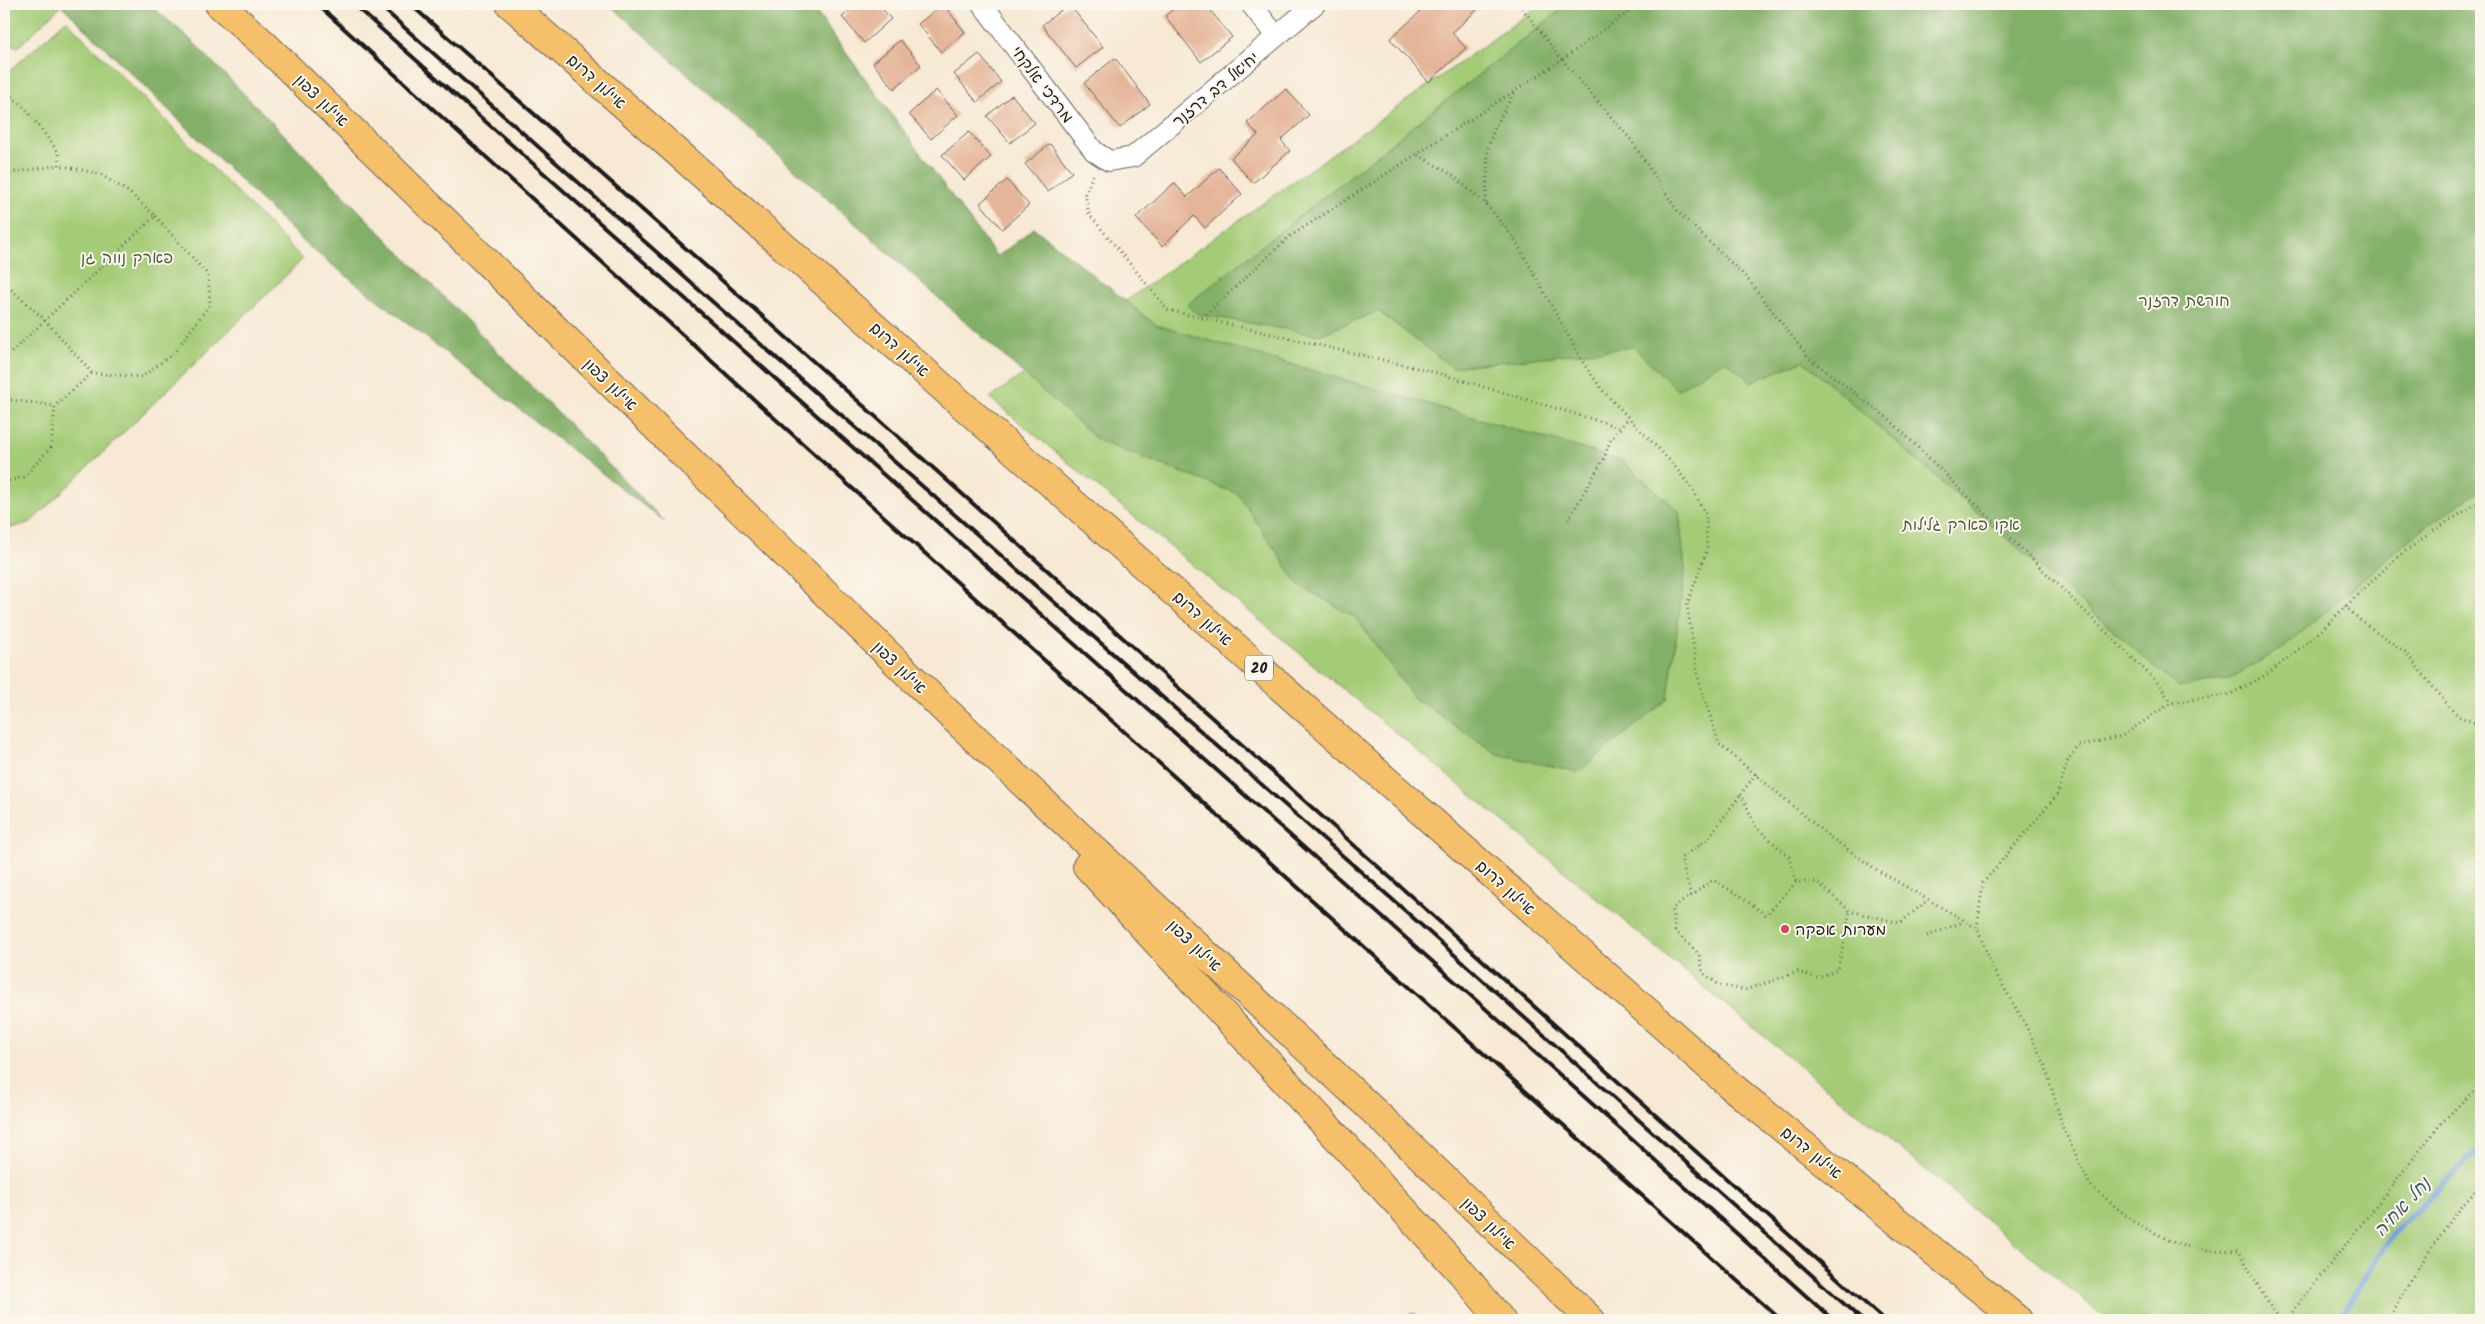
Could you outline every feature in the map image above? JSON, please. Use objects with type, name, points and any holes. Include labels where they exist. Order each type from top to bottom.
[{"type":"highway","name":"איילון צפון","points":[[219,4],[264,44],[946,712],[1380,1117],[1591,1320]]},
{"type":"highway","name":"איילון דרום","points":[[510,4],[1732,1086],[2018,1320]]},
{"type":"highway","points":[[946,712],[1369,1175],[1461,1272],[1501,1320]]},
{"type":"street","name":"מרדכי אלקחי","points":[[982,4],[1094,151],[1109,161]]},
{"type":"street","points":[[1251,4],[1276,36]]},
{"type":"street","name":"יחיאל דב דרזנר","points":[[1109,161],[1133,158],[1315,4]]},
{"type":"path","points":[[1519,4],[1562,60],[1631,140],[1678,212],[1746,278],[1809,358],[1890,420],[2159,684],[2170,703]]},
{"type":"path","points":[[1202,318],[1289,236],[1418,155],[1516,88],[1562,60],[1639,4]]},
{"type":"path","points":[[4,49],[8,50],[4,54]]},
{"type":"path","points":[[1486,204],[1488,148],[1494,130],[1516,88]]},
{"type":"path","points":[[4,90],[25,108],[59,153],[59,165]]},
{"type":"path","points":[[1418,155],[1451,174],[1486,204],[1514,238],[1585,366],[1604,392],[1672,463],[1693,490],[1706,515],[1707,550],[1687,605],[1699,681],[1719,744],[1830,837],[1876,870],[1977,928]]},
{"type":"path","points":[[1109,161],[1092,175],[1085,194],[1089,214],[1168,310],[1434,372],[1619,427]]},
{"type":"path","points":[[4,174],[59,165],[100,174],[130,193],[155,216],[208,275],[210,304],[174,353],[142,376],[92,373],[44,319],[4,283]]},
{"type":"path","points":[[4,359],[44,319],[155,216]]},
{"type":"path","points":[[4,482],[24,477],[51,448],[55,406],[92,373]]},
{"type":"path","points":[[4,393],[11,400],[55,406]]},
{"type":"path","points":[[1568,520],[1619,427],[1628,418]]},
{"type":"path","points":[[2281,1320],[2268,1302],[2239,1251],[2208,1250],[2179,1244],[2135,1223],[2090,1185],[2063,1128],[2045,1065],[2024,1022],[1994,969],[1977,928],[1983,883],[2056,795],[2068,760],[2079,746],[2122,736],[2170,703],[2232,694],[2269,673],[2314,637],[2397,557],[2439,527],[2481,501]]},
{"type":"path","points":[[2345,606],[2360,620],[2405,652],[2451,709],[2460,717],[2481,726]]},
{"type":"path","points":[[1690,896],[1681,858],[1707,840],[1756,774]]},
{"type":"path","points":[[1741,794],[1756,827],[1789,857],[1796,882]]},
{"type":"path","points":[[1850,911],[1838,969],[1818,978],[1798,972],[1745,990],[1719,986],[1703,973],[1699,954],[1675,931],[1672,909],[1713,880],[1739,895],[1766,915],[1796,882],[1818,882],[1850,911],[1900,923],[1928,900]]},
{"type":"path","points":[[1927,936],[1964,922]]},
{"type":"path","points":[[2286,1320],[2442,1122],[2481,1084]]},
{"type":"path","points":[[2387,1320],[2441,1235],[2462,1206],[2481,1185]]},
{"type":"green space","points":[[4,4],[56,4],[60,7],[18,47],[4,42]]},
{"type":"green space","points":[[60,4],[149,4],[188,37],[665,522],[308,246]]},
{"type":"green space","points":[[609,4],[810,4],[997,257],[1034,228],[1156,325],[1621,460],[1679,511],[1685,570],[1668,699],[1578,772],[1497,754],[1414,698],[1356,618],[1298,584],[1238,494],[1099,441]]},
{"type":"green space","name":"אקו פארק גלילות","points":[[1542,4],[2481,4],[2481,1320],[2108,1320],[990,398]]},
{"type":"green space","name":"חורשת דרזנר","points":[[1568,4],[2481,4],[2481,490],[2419,531],[2282,649],[2229,679],[2179,688],[1803,361],[1751,382],[1725,360],[1677,390],[1634,347],[1452,367],[1378,311],[1319,335],[1197,314],[1187,305]]},
{"type":"green space","name":"פארק נווה גן","points":[[66,20],[303,259],[31,522],[4,530],[4,76]]},
{"type":"water","points":[[1414,1313],[1424,1320],[1395,1320]]},
{"type":"building","points":[[858,4],[878,4],[891,19],[864,43],[842,17]]},
{"type":"building","points":[[943,4],[965,32],[941,52],[918,24]]},
{"type":"building","points":[[1069,4],[1103,47],[1076,68],[1042,25]]},
{"type":"building","points":[[1180,4],[1205,4],[1232,37],[1201,62],[1165,16]]},
{"type":"building","points":[[1414,4],[1482,5],[1452,33],[1466,48],[1429,82],[1390,39],[1421,11]]},
{"type":"building","points":[[900,40],[921,65],[894,89],[873,63]]},
{"type":"building","points":[[979,54],[1001,82],[977,102],[954,74]]},
{"type":"building","points":[[1115,58],[1150,104],[1120,128],[1084,83]]},
{"type":"building","points":[[1286,89],[1309,115],[1281,140],[1290,151],[1253,183],[1231,158],[1258,135],[1247,123]]},
{"type":"building","points":[[936,90],[958,115],[931,139],[909,114]]},
{"type":"building","points":[[1012,95],[1035,123],[1010,143],[987,116]]},
{"type":"building","points":[[969,132],[991,157],[964,180],[942,155]]},
{"type":"building","points":[[1050,144],[1072,172],[1048,192],[1025,164]]},
{"type":"building","points":[[1219,168],[1242,194],[1205,228],[1194,216],[1162,246],[1136,218],[1174,183],[1187,197]]},
{"type":"building","points":[[1007,180],[1029,205],[1002,229],[980,203]]},
{"type":"waterway","name":"נחל אחיה","points":[[2339,1320],[2392,1235],[2481,1147]]},
{"type":"railway","points":[[317,4],[823,462],[1781,1320]]},
{"type":"railway","points":[[353,4],[1540,1057],[1833,1320]]},
{"type":"railway","points":[[378,4],[698,289],[1401,907],[1862,1320]]},
{"type":"railway","points":[[410,4],[902,440],[1884,1320]]},
{"type":"place","name":"מערות אפקה","points":[[1785,929]]}]
